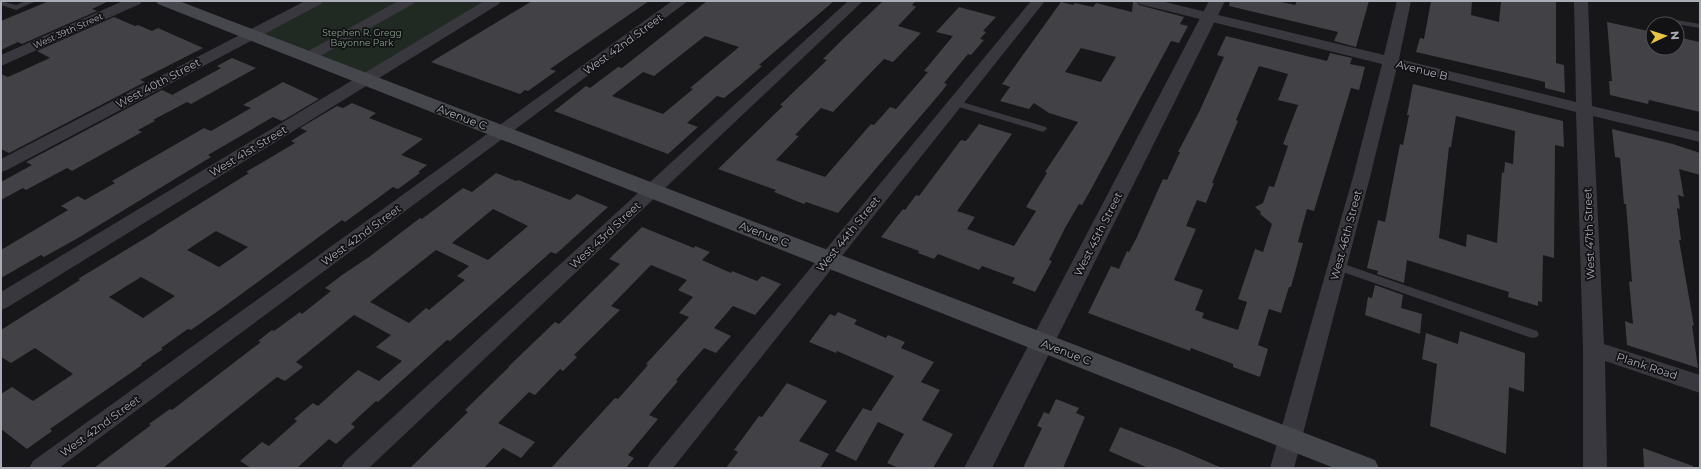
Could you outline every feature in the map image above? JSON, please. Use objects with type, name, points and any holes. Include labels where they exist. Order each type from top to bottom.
[{"type":"main road","name":"Avenue C","points":[[164,1],[1365,468]]},
{"type":"street","name":"West 39th Street","points":[[1,62],[135,1]]},
{"type":"street","name":"West 40th Street","points":[[1,166],[316,1]]},
{"type":"street","points":[[308,57],[408,1]]},
{"type":"street","name":"West 41st Street","points":[[1,302],[494,1]]},
{"type":"street","name":"West 42nd Street","points":[[42,468],[681,1]]},
{"type":"street","name":"West 43rd Street","points":[[353,468],[856,1]]},
{"type":"street","name":"West 44th Street","points":[[659,468],[1038,1]]},
{"type":"street","name":"Avenue B","points":[[1144,1],[1213,9],[1391,62],[1700,137]]},
{"type":"street","name":"West 46th Street","points":[[1282,468],[1289,438],[1338,266],[1391,62],[1404,1]]},
{"type":"street","name":"West 47th Street","points":[[1581,1],[1594,349],[1595,468]]},
{"type":"street","name":"West 45th Street","points":[[978,468],[1213,9]]},
{"type":"street","name":"Plank Road","points":[[1594,349],[1700,384]]},
{"type":"lane","points":[[1,3],[16,8],[32,1]]},
{"type":"lane","points":[[1685,23],[1700,26]]},
{"type":"lane","points":[[955,102],[1043,129]]},
{"type":"lane","points":[[1338,266],[1533,334]]},
{"type":"green space","name":"Stephen R. Gregg Bayonne Park","points":[[316,1],[495,1],[366,80],[251,35]]},
{"type":"building","points":[[49,1],[109,1],[92,9],[97,11],[22,44],[18,42],[1,50],[1,21]]},
{"type":"building","points":[[532,1],[649,1],[550,69],[556,71],[528,91],[525,90],[520,94],[431,62]]},
{"type":"building","points":[[707,1],[834,1],[759,65],[762,66],[739,86],[724,98],[717,96],[687,123],[698,127],[668,154],[554,111],[586,86],[590,88],[618,67],[622,68]],"holes":[[[705,36],[739,47],[690,88],[693,89],[663,114],[612,96],[643,72],[654,76]]]},
{"type":"building","points":[[883,1],[916,1],[912,5],[916,7],[898,26],[921,33],[893,62],[884,59],[833,112],[821,108],[795,135],[799,136],[776,160],[825,177],[871,124],[874,125],[890,107],[896,109],[928,72],[924,71],[953,36],[936,32],[959,7],[996,17],[983,31],[986,32],[980,39],[984,40],[971,55],[968,54],[944,83],[947,84],[943,90],[838,213],[806,202],[804,204],[774,192],[776,190],[718,169],[783,106],[780,105],[827,60],[823,59]]},
{"type":"building","points":[[1133,1],[1136,1],[1139,5],[1184,17],[1180,24],[1188,26],[1179,43],[1171,41],[1089,193],[1082,205],[1079,204],[1065,228],[1049,260],[1052,261],[1035,292],[1012,283],[1015,278],[982,266],[979,270],[938,254],[934,259],[918,253],[919,251],[881,237],[903,209],[905,210],[916,195],[919,196],[961,140],[966,141],[979,124],[1012,134],[957,211],[975,217],[967,229],[1014,246],[1036,211],[1026,207],[1047,173],[1045,172],[1078,122],[1049,113],[1034,103],[1029,109],[1000,101],[1010,87],[1002,84],[1061,2],[1093,7],[1096,3],[1132,12]],"holes":[[[1081,48],[1116,57],[1101,82],[1065,72]]]},
{"type":"building","points":[[1230,1],[1277,1],[1295,5],[1297,1],[1369,1],[1356,47],[1334,41],[1338,32],[1229,6]]},
{"type":"building","points":[[1431,1],[1472,1],[1471,15],[1499,22],[1501,1],[1556,1],[1556,63],[1564,65],[1565,93],[1545,88],[1545,82],[1416,52],[1420,38],[1424,39]]},
{"type":"building","points":[[114,17],[152,31],[158,28],[203,48],[140,80],[145,82],[9,153],[1,149],[1,74],[8,77],[50,58],[37,51]]},
{"type":"building","points":[[1607,22],[1645,30],[1645,56],[1685,56],[1685,39],[1700,42],[1700,112],[1649,100],[1648,104],[1610,95],[1609,81],[1612,81]]},
{"type":"building","points":[[1226,36],[1327,61],[1330,53],[1352,58],[1350,64],[1365,67],[1359,90],[1351,88],[1314,211],[1307,209],[1298,242],[1303,243],[1291,287],[1289,287],[1281,313],[1269,309],[1258,345],[1268,349],[1260,377],[1233,367],[1233,364],[1191,348],[1190,351],[1088,313],[1111,266],[1119,269],[1127,251],[1129,252],[1136,239],[1163,179],[1167,180],[1180,152],[1178,152],[1200,110],[1224,57],[1217,55]],"holes":[[[1259,66],[1288,74],[1278,100],[1298,105],[1283,144],[1288,146],[1274,187],[1269,186],[1263,203],[1255,207],[1261,212],[1260,214],[1272,224],[1263,252],[1255,249],[1238,299],[1247,302],[1238,330],[1202,318],[1204,313],[1195,310],[1203,290],[1174,280],[1196,229],[1186,226],[1197,200],[1206,203],[1214,183],[1212,183],[1238,121],[1236,120]]]},
{"type":"building","points":[[232,58],[256,68],[191,104],[187,102],[153,120],[155,121],[138,130],[142,132],[72,171],[67,168],[26,190],[23,188],[1,200],[1,182],[32,165],[26,162],[162,90],[172,95],[221,68],[217,66]]},
{"type":"building","points":[[283,82],[319,99],[282,121],[273,117],[208,155],[211,157],[78,238],[44,257],[41,255],[1,278],[1,250],[68,210],[61,206],[78,196],[85,200],[115,183],[112,181],[204,128],[211,131],[251,108],[243,105]]},
{"type":"building","points":[[1413,84],[1563,121],[1564,147],[1555,145],[1554,258],[1543,255],[1542,302],[1538,301],[1538,306],[1508,297],[1509,292],[1407,260],[1404,283],[1377,274],[1378,271],[1367,268],[1378,220],[1385,222],[1400,144],[1403,145],[1409,115],[1407,115]],"holes":[[[1456,116],[1515,131],[1513,164],[1505,162],[1504,173],[1502,172],[1497,243],[1467,234],[1466,247],[1439,238],[1449,147],[1451,147]]]},
{"type":"building","points":[[352,103],[376,113],[369,118],[423,139],[401,155],[427,165],[418,172],[420,173],[398,189],[393,187],[345,222],[342,220],[225,306],[191,330],[188,329],[161,348],[163,349],[50,429],[52,431],[27,449],[1,429],[1,394],[12,387],[33,401],[73,374],[35,348],[11,363],[1,357],[1,330],[80,280],[78,279],[249,173],[246,172],[295,143],[291,141],[307,131],[300,128],[337,106],[343,108]],"holes":[[[216,231],[248,247],[219,267],[187,250]],[[141,277],[175,296],[143,318],[109,297]]]},
{"type":"building","points":[[1612,129],[1673,144],[1700,153],[1700,175],[1679,169],[1684,197],[1678,195],[1680,209],[1677,208],[1681,240],[1679,240],[1694,326],[1692,325],[1698,368],[1627,345],[1625,321],[1633,324],[1629,281],[1632,282],[1626,204],[1624,204],[1620,158],[1615,157]]},
{"type":"building","points":[[496,173],[570,200],[577,194],[608,207],[556,254],[551,252],[450,341],[447,340],[378,402],[376,401],[351,424],[355,427],[336,444],[329,439],[297,468],[251,468],[240,461],[262,442],[269,446],[297,421],[294,419],[313,403],[318,406],[358,370],[379,381],[402,361],[376,347],[391,335],[354,315],[296,362],[303,367],[285,381],[277,377],[163,468],[94,468],[151,425],[149,424],[170,409],[172,410],[261,342],[258,341],[272,330],[274,331],[300,312],[302,314],[331,291],[325,288],[420,218],[422,219],[463,188],[472,192]],"holes":[[[493,209],[528,226],[488,260],[452,243]],[[436,250],[469,266],[457,276],[465,280],[429,310],[426,308],[409,323],[370,302]]]},
{"type":"building","points":[[642,227],[694,248],[695,246],[710,252],[702,260],[731,273],[732,271],[757,281],[762,276],[781,284],[755,315],[733,306],[714,328],[731,336],[716,353],[704,348],[676,380],[678,381],[649,415],[658,419],[628,455],[634,458],[626,468],[551,468],[615,398],[618,399],[648,365],[646,364],[689,317],[679,313],[693,297],[678,290],[687,280],[651,265],[611,306],[620,310],[574,355],[577,357],[563,371],[560,369],[535,395],[529,392],[498,423],[535,442],[521,458],[503,448],[484,468],[410,468],[468,412],[465,410],[508,367],[555,322],[559,324],[620,264],[609,259]]},
{"type":"building","points":[[1375,285],[1403,295],[1401,308],[1422,314],[1420,334],[1365,315],[1368,297],[1372,298]]},
{"type":"building","points":[[838,312],[857,320],[854,324],[886,338],[888,335],[905,342],[901,348],[934,362],[921,382],[940,390],[922,420],[953,434],[933,468],[899,468],[887,463],[904,434],[878,422],[856,461],[835,451],[863,408],[871,411],[894,376],[837,351],[836,353],[809,342],[830,314],[835,316]]},
{"type":"building","points":[[1460,331],[1525,353],[1524,392],[1509,387],[1506,454],[1430,426],[1437,364],[1422,359],[1426,333],[1458,344]]},
{"type":"building","points":[[787,383],[827,401],[799,441],[829,454],[820,468],[726,468],[738,452],[734,450],[759,416],[762,417]]},
{"type":"building","points":[[1056,399],[1079,408],[1076,413],[1085,417],[1063,468],[1023,468],[1042,428],[1037,426],[1044,412],[1049,414]]},
{"type":"building","points":[[1120,427],[1222,468],[1148,468],[1109,451]]},
{"type":"building","points":[[1643,448],[1693,466],[1693,468],[1644,468]]}]
